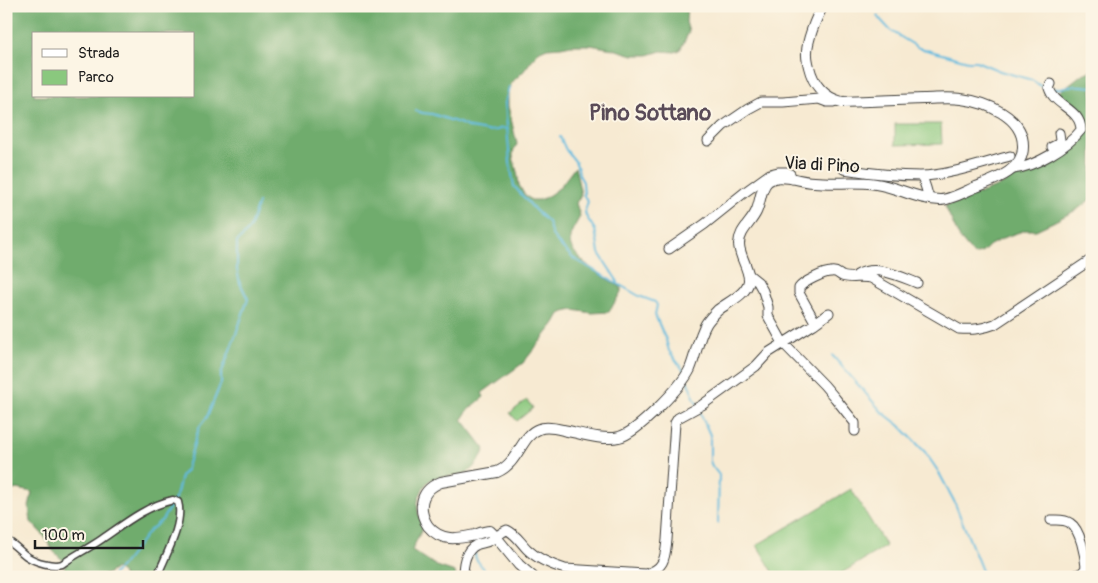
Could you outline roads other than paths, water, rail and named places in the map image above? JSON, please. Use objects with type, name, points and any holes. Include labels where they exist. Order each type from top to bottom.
[{"type":"street","points":[[823,6],[812,29],[806,55],[810,73],[816,85],[824,94],[836,101]]},
{"type":"street","points":[[1013,168],[1026,167],[1050,155],[1081,130],[1080,122],[1077,118],[1051,94],[1049,88],[1051,84]]},
{"type":"street","points":[[708,141],[723,126],[761,102],[818,99],[828,102],[842,102],[958,98],[992,107],[1013,122],[1020,132],[1024,143],[1023,152],[1015,158]]},
{"type":"street","points":[[844,166],[844,169],[864,172],[922,176],[946,173],[1015,158],[1027,159],[1033,157],[1057,145],[1060,140],[1059,133]]},
{"type":"street","name":"Via di Pino","points":[[748,274],[739,243],[741,234],[756,213],[763,188],[768,181],[781,177],[812,182],[875,184],[929,199],[944,200],[1001,176],[1013,168],[1015,158]]},
{"type":"street","points":[[669,249],[745,192],[774,173],[787,172],[792,179]]},
{"type":"street","points":[[922,176],[929,199]]},
{"type":"street","points":[[814,324],[814,320],[799,293],[799,288],[802,284],[829,271],[837,272],[842,276],[871,278],[959,329],[980,330],[995,324],[1092,259]]},
{"type":"street","points":[[854,277],[863,272],[885,272],[917,283]]},
{"type":"street","points":[[748,274],[758,282],[763,291],[768,307],[768,316],[783,343],[835,398],[855,423],[855,431]]},
{"type":"street","points":[[533,577],[519,565],[491,532],[488,531],[452,539],[440,536],[428,526],[423,515],[422,504],[426,492],[441,482],[504,469],[528,437],[538,429],[551,428],[602,438],[619,437],[633,431],[679,386],[689,369],[707,323],[718,310],[742,292],[748,284],[748,274]]},
{"type":"street","points":[[463,577],[463,567],[468,551],[478,544],[489,542],[507,530],[535,555],[565,570],[645,574],[656,569],[665,558],[675,423],[678,418],[702,405],[756,366],[768,353],[809,328],[829,313]]},
{"type":"street","points":[[6,540],[15,544],[28,557],[42,563],[58,566],[90,547],[130,519],[173,500],[178,502],[179,508],[176,531],[159,572],[159,577]]},
{"type":"street","points":[[1051,520],[1063,520],[1070,523],[1075,527],[1078,534],[1086,567],[1083,572],[1072,577]]},
{"type":"street","points":[[110,577],[117,577]]},
{"type":"waterway","points":[[877,16],[891,31],[919,48],[968,61],[976,61],[1000,71],[1032,80],[1045,89]]},
{"type":"waterway","points":[[1052,89],[1073,86],[1092,87]]},
{"type":"waterway","points":[[509,87],[505,103],[514,186],[548,222],[552,235],[573,258],[639,296],[655,302],[657,305],[655,315],[669,351],[684,371]]},
{"type":"waterway","points":[[416,111],[432,114],[470,128],[487,131],[502,128],[508,129]]},
{"type":"waterway","points":[[560,137],[566,150],[575,161],[583,182],[584,196],[588,201],[585,211],[586,216],[595,230],[599,253],[618,282]]},
{"type":"waterway","points":[[113,574],[121,567],[149,531],[162,520],[176,497],[181,476],[186,470],[200,426],[207,417],[221,383],[221,374],[248,299],[240,283],[237,270],[237,242],[250,227],[258,203]]},
{"type":"waterway","points":[[832,355],[882,412],[899,425],[925,452],[938,471],[954,501],[982,571],[987,577]]},
{"type":"waterway","points":[[687,380],[697,404]]},
{"type":"waterway","points":[[699,410],[710,435],[710,461],[719,475],[718,523]]},
{"type":"waterway","points":[[474,550],[476,559],[490,577]]},
{"type":"district","name":"Pino Sottano","points":[[650,113]]}]
